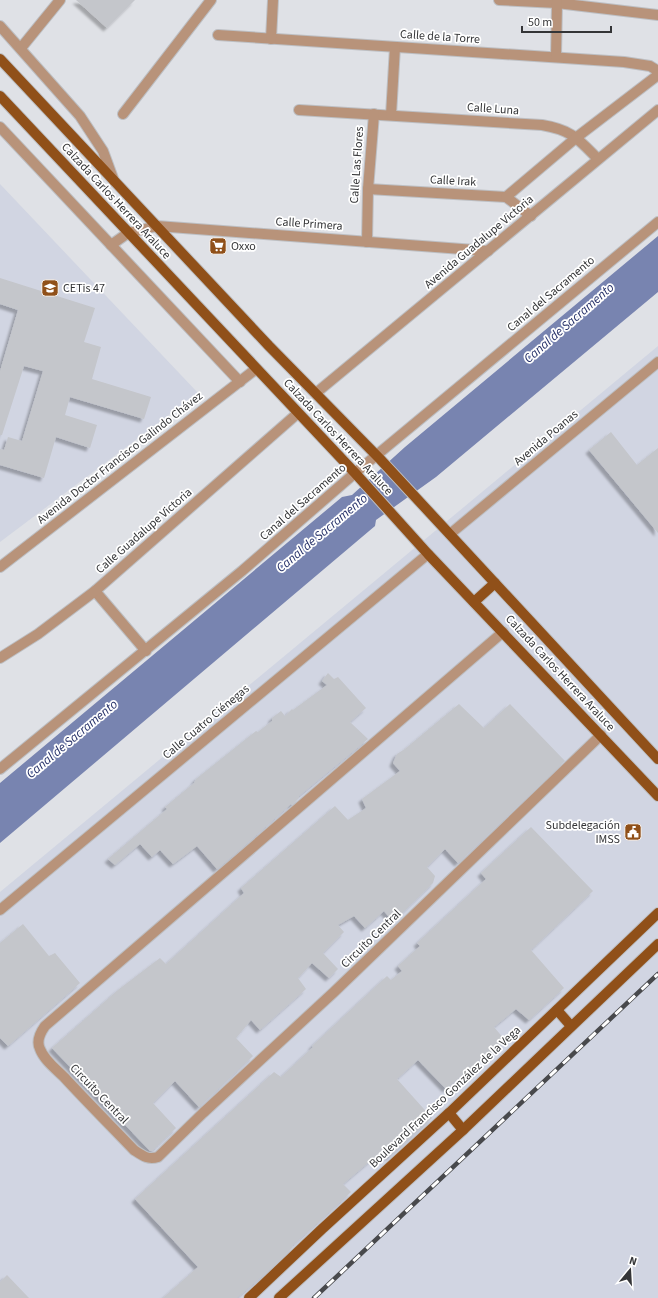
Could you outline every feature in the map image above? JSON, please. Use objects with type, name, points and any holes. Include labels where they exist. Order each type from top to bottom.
[{"type":"main road","name":"Calzada Carlos Herrera Araluce","points":[[0,59],[269,346],[450,534],[658,759]]},
{"type":"main road","name":"Calzada Carlos Herrera Araluce","points":[[0,96],[357,475],[428,554],[504,632],[658,796]]},
{"type":"main road","points":[[474,602],[495,583]]},
{"type":"main road","name":"Boulevard Francisco González de la Vega","points":[[249,1298],[327,1224],[449,1113],[658,913]]},
{"type":"main road","points":[[279,1298],[463,1130],[658,944]]},
{"type":"main road","points":[[557,1010],[571,1026]]},
{"type":"main road","points":[[449,1113],[463,1130]]},
{"type":"street","points":[[21,48],[60,0]]},
{"type":"street","points":[[123,114],[210,0]]},
{"type":"street","points":[[271,39],[273,0]]},
{"type":"street","points":[[499,0],[557,3],[658,15]]},
{"type":"street","points":[[556,57],[557,3]]},
{"type":"street","points":[[0,26],[68,101],[88,127],[103,151],[115,183]]},
{"type":"street","name":"Calle de la Torre","points":[[218,35],[556,57],[638,64],[650,66],[658,71]]},
{"type":"street","points":[[391,115],[395,46]]},
{"type":"street","name":"Avenida Guadalupe Victoria","points":[[506,197],[577,137],[658,75]]},
{"type":"street","name":"Calle Luna","points":[[300,110],[542,125],[564,131],[577,137],[598,160]]},
{"type":"street","name":"Avenida Guadalupe Victoria","points":[[316,394],[658,110]]},
{"type":"street","name":"Calle Las Flores","points":[[367,242],[368,189],[374,114]]},
{"type":"street","points":[[0,127],[240,382]]},
{"type":"street","name":"Calle Irak","points":[[368,189],[506,197]]},
{"type":"street","points":[[506,197],[531,216]]},
{"type":"street","name":"Canal del Sacramento","points":[[0,769],[146,651],[658,222]]},
{"type":"street","name":"Calle Primera","points":[[128,233],[157,226],[488,251]]},
{"type":"street","points":[[111,245],[128,233]]},
{"type":"street","name":"Avenida Poanas","points":[[450,534],[658,362]]},
{"type":"street","name":"Avenida Doctor Francisco Galindo Chávez","points":[[0,567],[256,369]]},
{"type":"street","name":"Calle Guadalupe Victoria","points":[[0,658],[38,634],[95,591],[298,413]]},
{"type":"street","name":"Calle Cuatro Ciénegas","points":[[0,910],[428,554]]},
{"type":"street","points":[[95,591],[146,651]]},
{"type":"street","name":"Circuito Central","points":[[504,632],[45,1026],[38,1041],[40,1049],[47,1060],[134,1150],[142,1156],[152,1159],[158,1157],[203,1113],[334,992],[601,735]]},
{"type":"shaded area","name":"CETis 47","points":[[0,184],[198,393],[0,542]]},
{"type":"shaded area","points":[[658,346],[658,1298],[0,1298],[0,892]]},
{"type":"water","name":"Canal de Sacramento","points":[[658,236],[658,292],[436,477],[376,520],[375,526],[0,843],[0,783],[342,497],[352,495],[405,447]]},
{"type":"building","points":[[76,0],[135,0],[107,28]]},
{"type":"building","points":[[0,278],[95,308],[84,342],[101,347],[92,379],[151,397],[144,419],[70,397],[65,415],[97,425],[90,448],[56,437],[44,478],[0,465],[0,449],[4,450],[8,437],[22,441],[43,371],[24,366],[2,435],[0,435],[0,371],[18,310],[0,304]]},
{"type":"building","points":[[611,432],[637,465],[658,448],[658,533],[589,450]]},
{"type":"building","points":[[328,673],[334,679],[338,677],[366,708],[350,722],[368,739],[299,796],[299,798],[292,805],[291,804],[217,869],[197,846],[173,864],[160,850],[152,857],[140,844],[115,865],[108,859],[167,809],[165,807],[194,783],[196,779],[256,731],[258,732],[272,721],[272,718],[281,711],[285,716],[292,709],[293,710],[327,685],[322,681]]},
{"type":"building","points":[[459,704],[484,728],[510,704],[565,761],[458,863],[445,849],[427,867],[435,876],[433,883],[393,922],[384,911],[365,928],[354,916],[338,925],[344,932],[323,953],[338,969],[329,978],[312,963],[298,978],[306,989],[260,1030],[251,1020],[236,1038],[253,1056],[199,1107],[175,1081],[153,1103],[176,1128],[152,1151],[150,1151],[52,1048],[118,990],[160,958],[166,964],[244,893],[241,888],[335,806],[348,820],[366,808],[362,799],[400,771],[393,763],[397,754]]},
{"type":"building","points":[[531,827],[593,891],[531,950],[564,988],[529,1020],[516,1009],[494,1027],[505,1040],[446,1089],[418,1060],[397,1079],[432,1118],[389,1157],[383,1150],[343,1184],[351,1192],[292,1246],[293,1247],[277,1263],[237,1298],[163,1298],[198,1267],[135,1199],[274,1072],[281,1077],[387,976],[391,980],[402,971],[398,966],[420,946],[417,943],[486,879],[481,873]]},
{"type":"building","points":[[23,924],[49,956],[55,953],[80,983],[8,1046],[0,1038],[0,943]]},
{"type":"building","points":[[7,1275],[29,1298],[0,1298],[0,1282]]},
{"type":"railway","points":[[314,1298],[658,974]]},
{"type":"place","name":"Oxxo","points":[[218,246]]},
{"type":"place","name":"CETis 47","points":[[50,288]]},
{"type":"place","name":"Subdelegación IMSS","points":[[633,832]]}]
